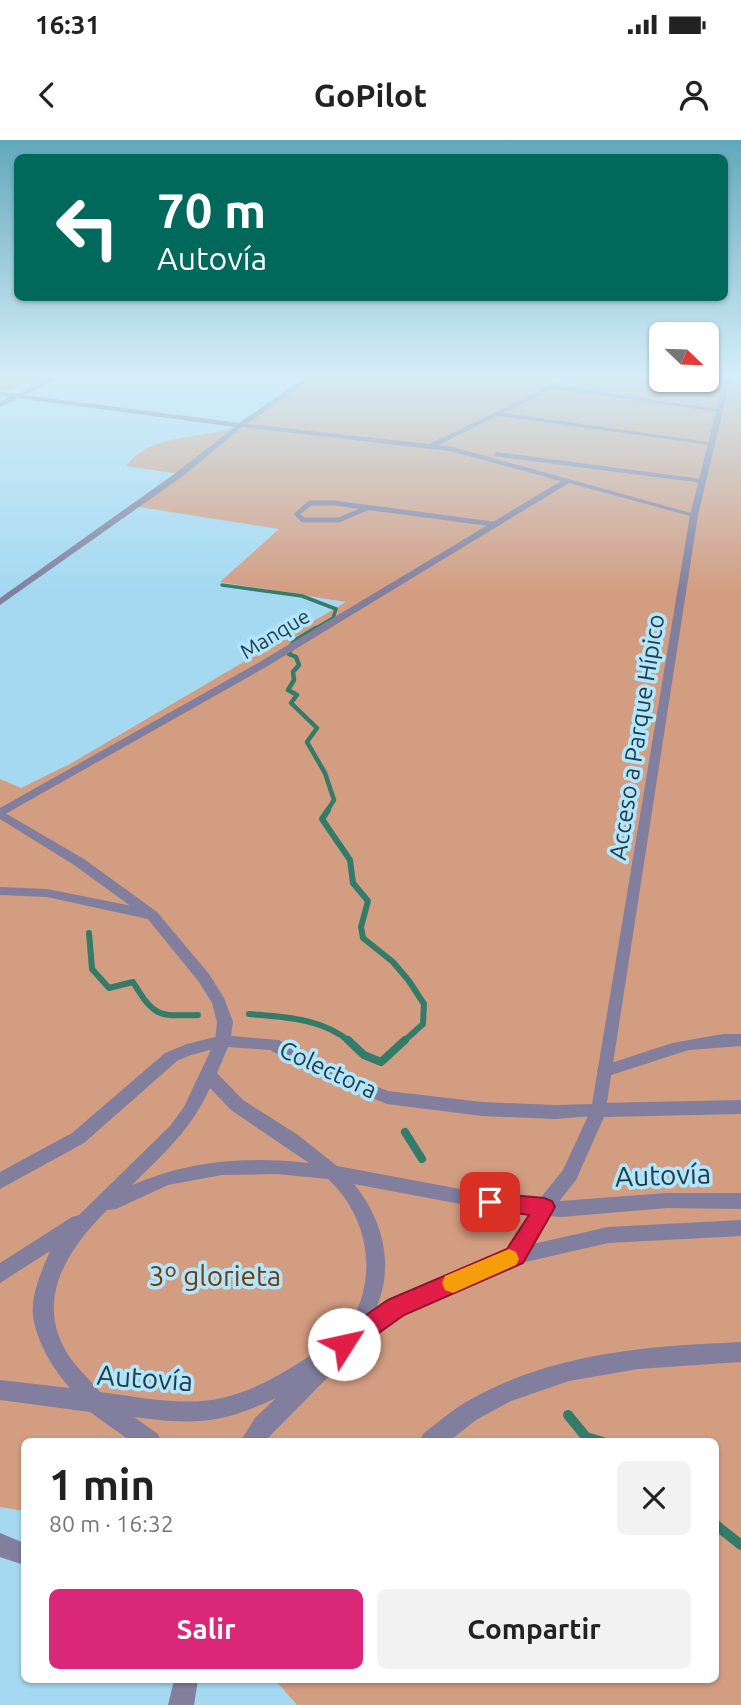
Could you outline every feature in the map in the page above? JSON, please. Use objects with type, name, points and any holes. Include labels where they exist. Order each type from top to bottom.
[{"type":"street","points":[[0,602],[180,474],[215,446]]},
{"type":"street","points":[[431,446],[702,481]]},
{"type":"street","name":"Acceso a Parque Hípico","points":[[544,1207],[570,1175],[599,1110],[694,515],[710,446]]},
{"type":"street","points":[[450,449],[694,515]]},
{"type":"street","name":"Manque","points":[[0,813],[262,665],[566,482]]},
{"type":"street","points":[[0,813],[79,862],[152,915],[182,949],[219,1002],[225,1022],[223,1041],[209,1074]]},
{"type":"street","points":[[0,891],[47,893],[152,915]]},
{"type":"street","points":[[605,1071],[690,1042],[721,1038],[741,1040]]},
{"type":"street","name":"Colectora","points":[[0,1181],[78,1138],[172,1057],[187,1049],[223,1041],[273,1044],[325,1073],[387,1097],[482,1109],[555,1112],[741,1107]]},
{"type":"street","name":"Autovía","points":[[92,1213],[176,1131],[191,1111],[209,1074],[234,1105],[291,1139],[332,1170],[368,1217],[378,1247],[376,1284],[368,1309],[352,1338],[254,1438]]},
{"type":"street","name":"Autovía","points":[[0,1274],[92,1213],[159,1178],[206,1168],[250,1165],[332,1170],[463,1199],[562,1209],[659,1200],[741,1201]]},
{"type":"street","points":[[515,1256],[544,1207]]},
{"type":"street","points":[[92,1213],[59,1253],[48,1279],[43,1314],[53,1345],[64,1366],[96,1403],[144,1438]]},
{"type":"street","name":"Autovía","points":[[0,1390],[176,1412],[220,1409],[252,1399],[289,1382],[396,1308],[515,1256],[608,1235],[741,1228]]},
{"type":"street","points":[[436,1438],[474,1409],[523,1386],[575,1371],[673,1354],[741,1352]]},
{"type":"street","points":[[0,1545],[21,1553]]},
{"type":"street","points":[[181,1705],[185,1683]]},
{"type":"lane","points":[[367,508],[332,521],[303,520],[297,514],[310,503],[334,503],[493,524]]},
{"type":"green space","name":"3º glorieta","points":[[152,446],[741,446],[741,1705],[297,1705],[278,1683],[719,1683],[719,1438],[21,1438],[21,1510],[0,1507],[0,779],[21,788],[70,764],[346,602],[220,582],[279,529],[133,506],[179,474],[126,466]]},
{"type":"waterway","points":[[222,585],[302,596],[336,609],[333,618],[313,630]]},
{"type":"waterway","points":[[316,628],[293,642],[289,654],[296,657],[299,665],[293,672],[294,680],[288,690],[297,695],[291,703],[317,728],[307,742],[325,773],[334,800],[327,811]]},
{"type":"waterway","points":[[328,810],[322,819],[350,860],[353,883],[368,901],[361,927],[363,938],[393,962],[424,1004],[423,1024],[403,1042]]},
{"type":"waterway","points":[[89,933],[92,969],[109,988],[133,982],[153,1009],[166,1014],[198,1015]]},
{"type":"waterway","points":[[249,1014],[315,1023],[350,1042]]},
{"type":"waterway","points":[[348,1040],[364,1055],[381,1062],[405,1040]]},
{"type":"waterway","points":[[405,1132],[422,1159]]},
{"type":"waterway","points":[[568,1415],[589,1438]]},
{"type":"waterway","points":[[719,1527],[741,1545]]},
{"type":"slow traffic","points":[[453,1283],[509,1259]]},
{"type":"route","points":[[344,1344],[396,1308],[515,1256],[532,1232],[544,1207],[490,1202]]}]
